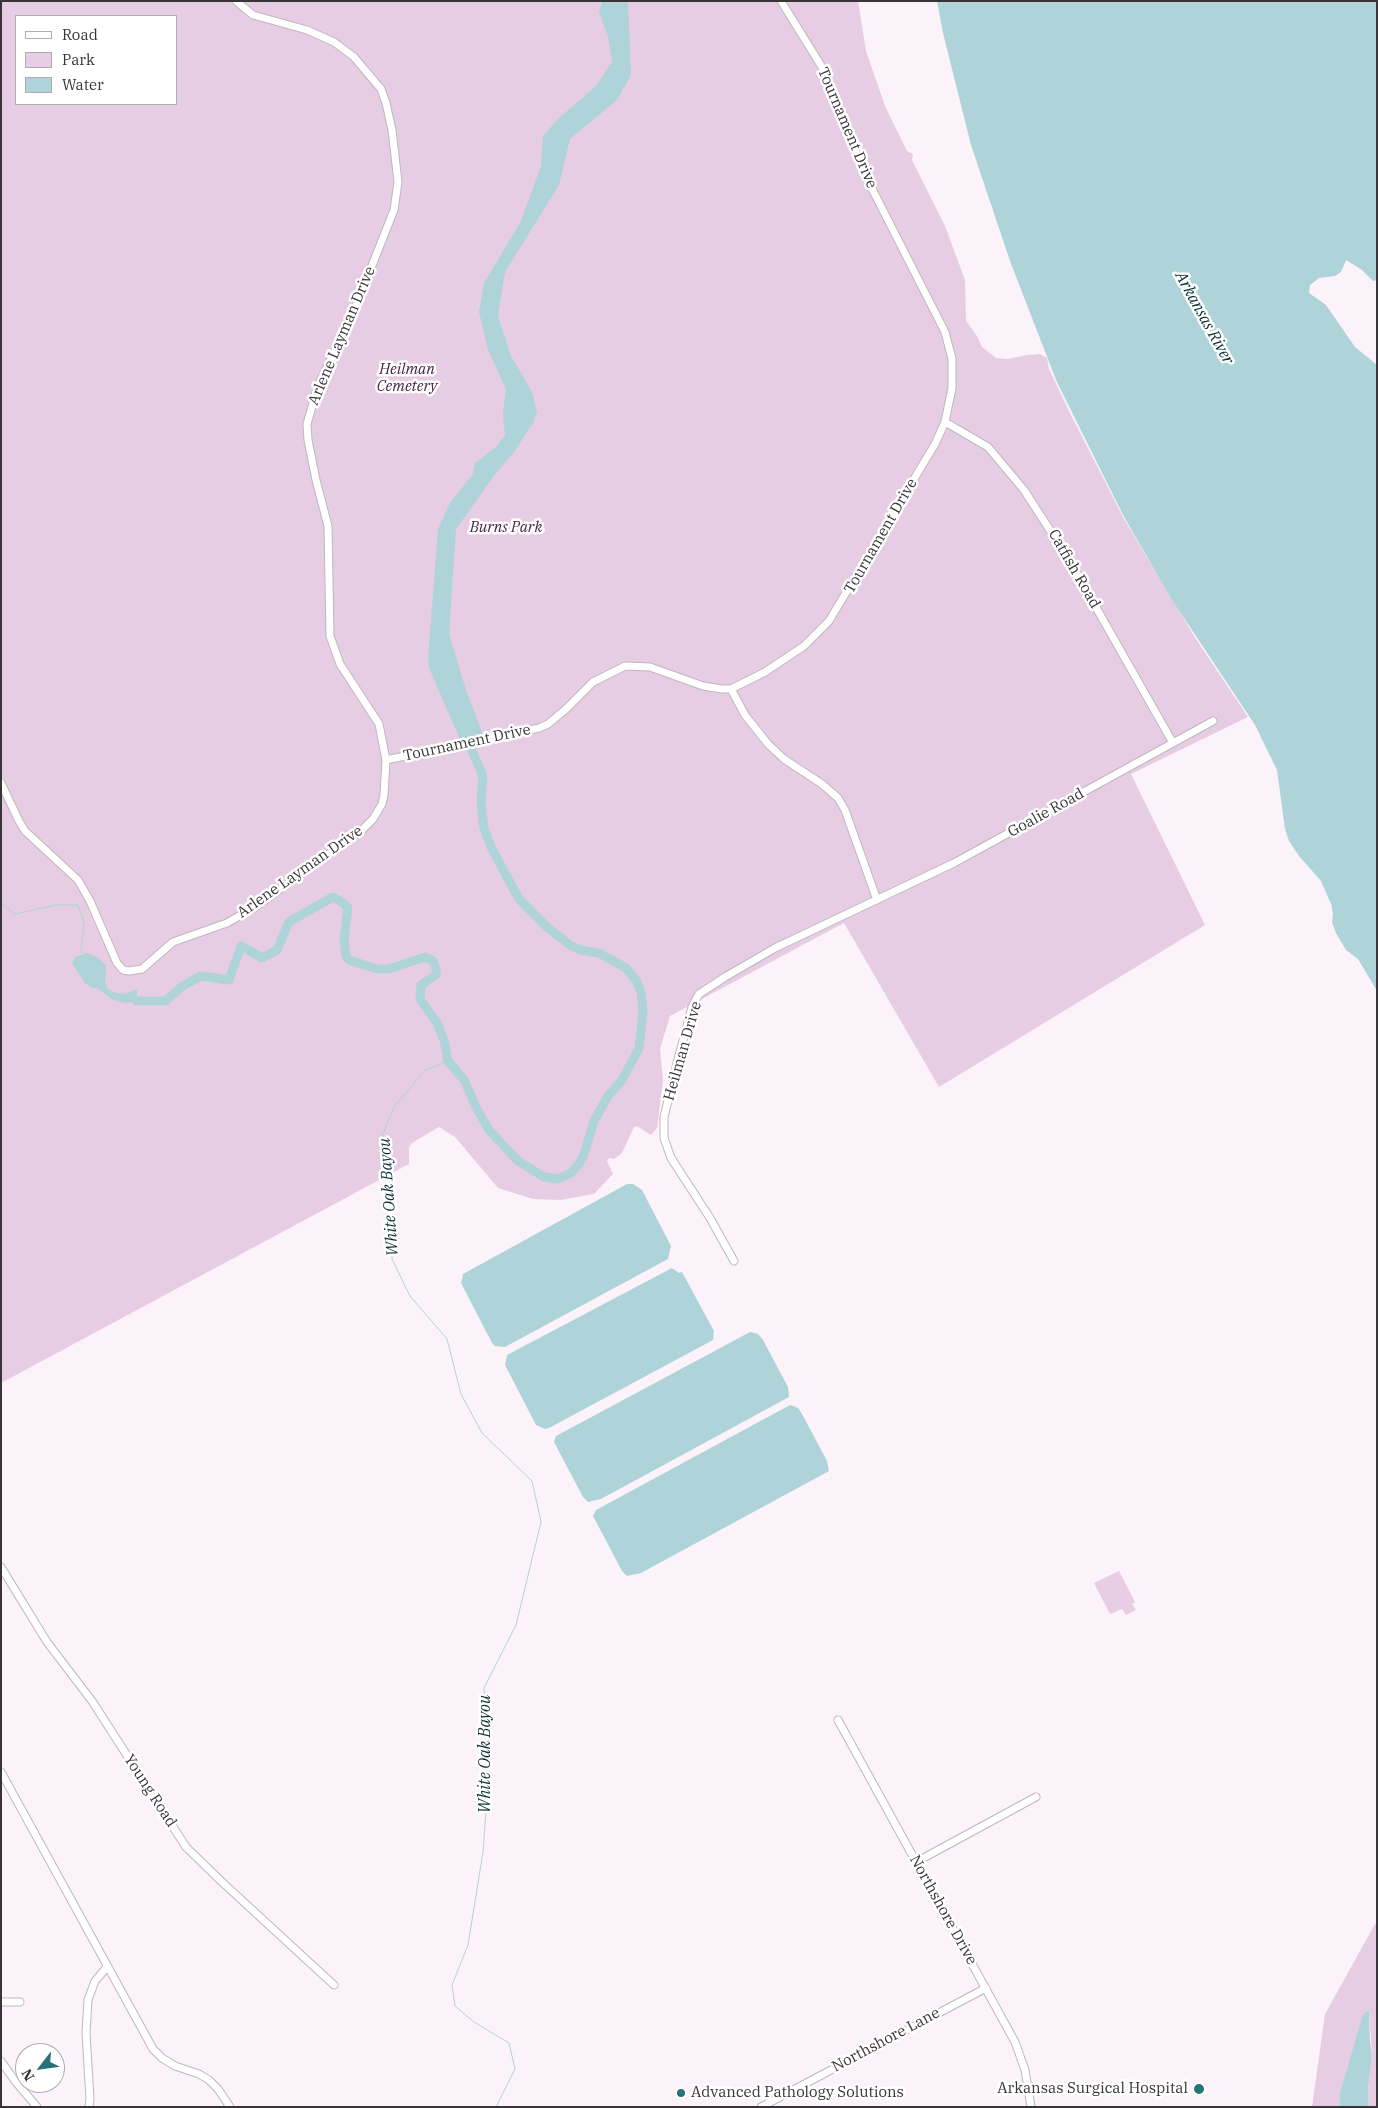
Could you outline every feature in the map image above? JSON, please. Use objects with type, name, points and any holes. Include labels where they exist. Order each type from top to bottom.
[{"type":"street","name":"Arlene Layman Drive","points":[[1,783],[18,821],[25,831],[72,873],[82,886],[117,963],[123,970],[137,971],[142,969],[173,942],[226,923],[246,913],[367,826],[382,804],[386,760],[382,737],[376,718],[340,664],[330,636],[328,526],[314,472],[307,424],[316,393],[354,311],[394,210],[398,182],[392,130],[381,89],[354,57],[334,42],[307,30],[253,15],[236,1]]},
{"type":"street","name":"Tournament Drive","points":[[386,760],[531,731],[548,724],[566,710],[593,682],[625,666],[650,667],[703,686],[731,688],[783,660],[812,639],[830,621],[935,444],[945,422],[952,388],[953,369],[945,332],[864,173],[825,72],[781,1]]},
{"type":"street","name":"Catfish Road","points":[[945,422],[988,447],[1024,490],[1068,558],[1172,743]]},
{"type":"street","points":[[731,688],[745,715],[768,744],[838,798],[845,810],[877,900]]},
{"type":"street","name":"Goalie Road","points":[[877,900],[970,855],[1213,720]]},
{"type":"street","name":"Heilman Drive","points":[[734,1261],[710,1218],[671,1158],[664,1138],[664,1118],[692,1007],[702,992],[741,967],[775,948],[877,900]]},
{"type":"street","name":"Young Road","points":[[1,1567],[42,1634],[92,1702],[186,1847],[334,1985]]},
{"type":"street","name":"Northshore Drive","points":[[838,1720],[986,1988],[1019,2052],[1025,2070],[1031,2107]]},
{"type":"street","points":[[1,1772],[153,2048],[162,2058],[175,2066],[209,2080],[218,2089],[230,2107]]},
{"type":"street","points":[[916,1862],[1036,1796]]},
{"type":"street","points":[[89,2107],[86,2032],[88,2000],[95,1981],[107,1967]]},
{"type":"street","name":"Northshore Lane","points":[[761,2107],[986,1988]]},
{"type":"street","points":[[1,2002],[20,2002]]},
{"type":"street","points":[[1,2060],[15,2081],[37,2107]]},
{"type":"green space","name":"Burns Park","points":[[1,1],[858,1],[866,51],[885,106],[907,151],[913,154],[912,160],[945,226],[965,280],[966,321],[977,336],[982,347],[996,358],[1007,359],[1040,354],[1047,358],[1049,369],[1069,411],[1123,517],[1196,639],[1248,717],[1131,774],[1205,925],[939,1087],[844,923],[670,1016],[660,1049],[663,1081],[657,1128],[651,1135],[637,1126],[634,1127],[622,1153],[614,1159],[609,1158],[607,1161],[613,1174],[594,1194],[560,1200],[533,1199],[498,1188],[455,1137],[439,1127],[412,1143],[409,1147],[409,1164],[1,1383]]},
{"type":"green space","points":[[1119,1571],[1135,1602],[1132,1604],[1136,1610],[1126,1615],[1122,1609],[1110,1614],[1094,1583]]},
{"type":"green space","points":[[1375,1924],[1377,1925],[1377,2107],[1369,2107],[1368,2089],[1372,2056],[1369,2010],[1364,2013],[1361,2020],[1340,2092],[1339,2107],[1312,2107],[1325,2014]]},
{"type":"water","points":[[602,1],[628,1],[631,75],[617,100],[570,139],[559,185],[505,272],[498,316],[511,356],[532,392],[537,413],[533,423],[514,452],[493,477],[456,529],[449,634],[466,690],[484,737],[461,742],[429,668],[428,659],[438,529],[450,503],[473,474],[475,463],[496,447],[505,435],[503,413],[506,389],[488,350],[479,312],[484,283],[520,223],[541,166],[543,136],[559,118],[596,86],[612,62],[608,36],[599,13]]},
{"type":"water","name":"Arkansas River","points":[[937,1],[1377,1],[1377,280],[1373,281],[1362,270],[1346,260],[1341,272],[1335,276],[1319,278],[1310,285],[1309,293],[1326,305],[1355,347],[1377,365],[1377,991],[1358,959],[1346,950],[1336,933],[1332,922],[1331,904],[1321,881],[1299,856],[1289,841],[1285,829],[1277,770],[1255,725],[1172,600],[1123,515],[1056,380],[1010,261],[971,145],[943,33]]},
{"type":"water","points":[[87,953],[98,958],[106,965],[105,982],[108,989],[116,993],[125,994],[137,989],[137,1001],[125,1003],[111,999],[99,989],[92,988],[85,983],[72,963],[75,957]]},
{"type":"water","points":[[627,1184],[633,1184],[642,1190],[671,1246],[668,1259],[505,1347],[495,1346],[461,1283],[463,1274]]},
{"type":"water","points":[[672,1268],[679,1273],[682,1272],[714,1331],[713,1340],[549,1428],[545,1429],[536,1425],[505,1365],[507,1355]]},
{"type":"water","points":[[750,1332],[758,1334],[763,1340],[788,1387],[789,1397],[601,1499],[588,1502],[583,1497],[554,1442],[556,1436]]},
{"type":"water","points":[[790,1405],[798,1408],[802,1414],[827,1461],[829,1471],[641,1573],[627,1576],[622,1571],[593,1516],[596,1510]]},
{"type":"water","points":[[1369,2010],[1372,2056],[1368,2089],[1369,2107],[1339,2107],[1340,2092],[1361,2020],[1364,2013]]},
{"type":"waterway","points":[[137,1001],[165,1001],[183,986],[201,976],[229,980],[241,946],[262,958],[277,950],[289,922],[333,897],[348,908],[344,939],[346,956],[349,960],[377,969],[389,969],[425,957],[433,961],[436,975],[421,985],[420,999],[437,1023],[444,1040],[448,1061],[464,1080],[489,1130],[518,1161],[544,1177],[558,1179],[571,1173],[579,1164],[584,1154],[594,1121],[608,1096],[622,1080],[639,1048],[643,1012],[641,992],[636,980],[626,968],[599,953],[571,946],[547,927],[519,899],[492,849],[484,829],[481,802],[483,776],[469,744]]},
{"type":"waterway","points":[[1,904],[15,914],[56,905],[78,905],[84,922],[82,953]]},
{"type":"waterway","name":"White Oak Bayou","points":[[448,1061],[424,1071],[394,1107],[381,1139],[392,1197],[392,1259],[410,1296],[447,1339],[461,1394],[482,1433],[532,1481],[541,1522],[516,1625],[484,1688],[487,1796],[483,1852],[468,1945],[452,1985],[455,2006],[474,2022],[509,2043],[515,2069],[496,2107]]},
{"type":"place","name":"Arkansas Surgical Hospital","points":[[1199,2089]]},
{"type":"place","name":"Advanced Pathology Solutions","points":[[681,2093]]},
{"type":"park label","name":"Heilman Cemetery","points":[[407,378]]}]
